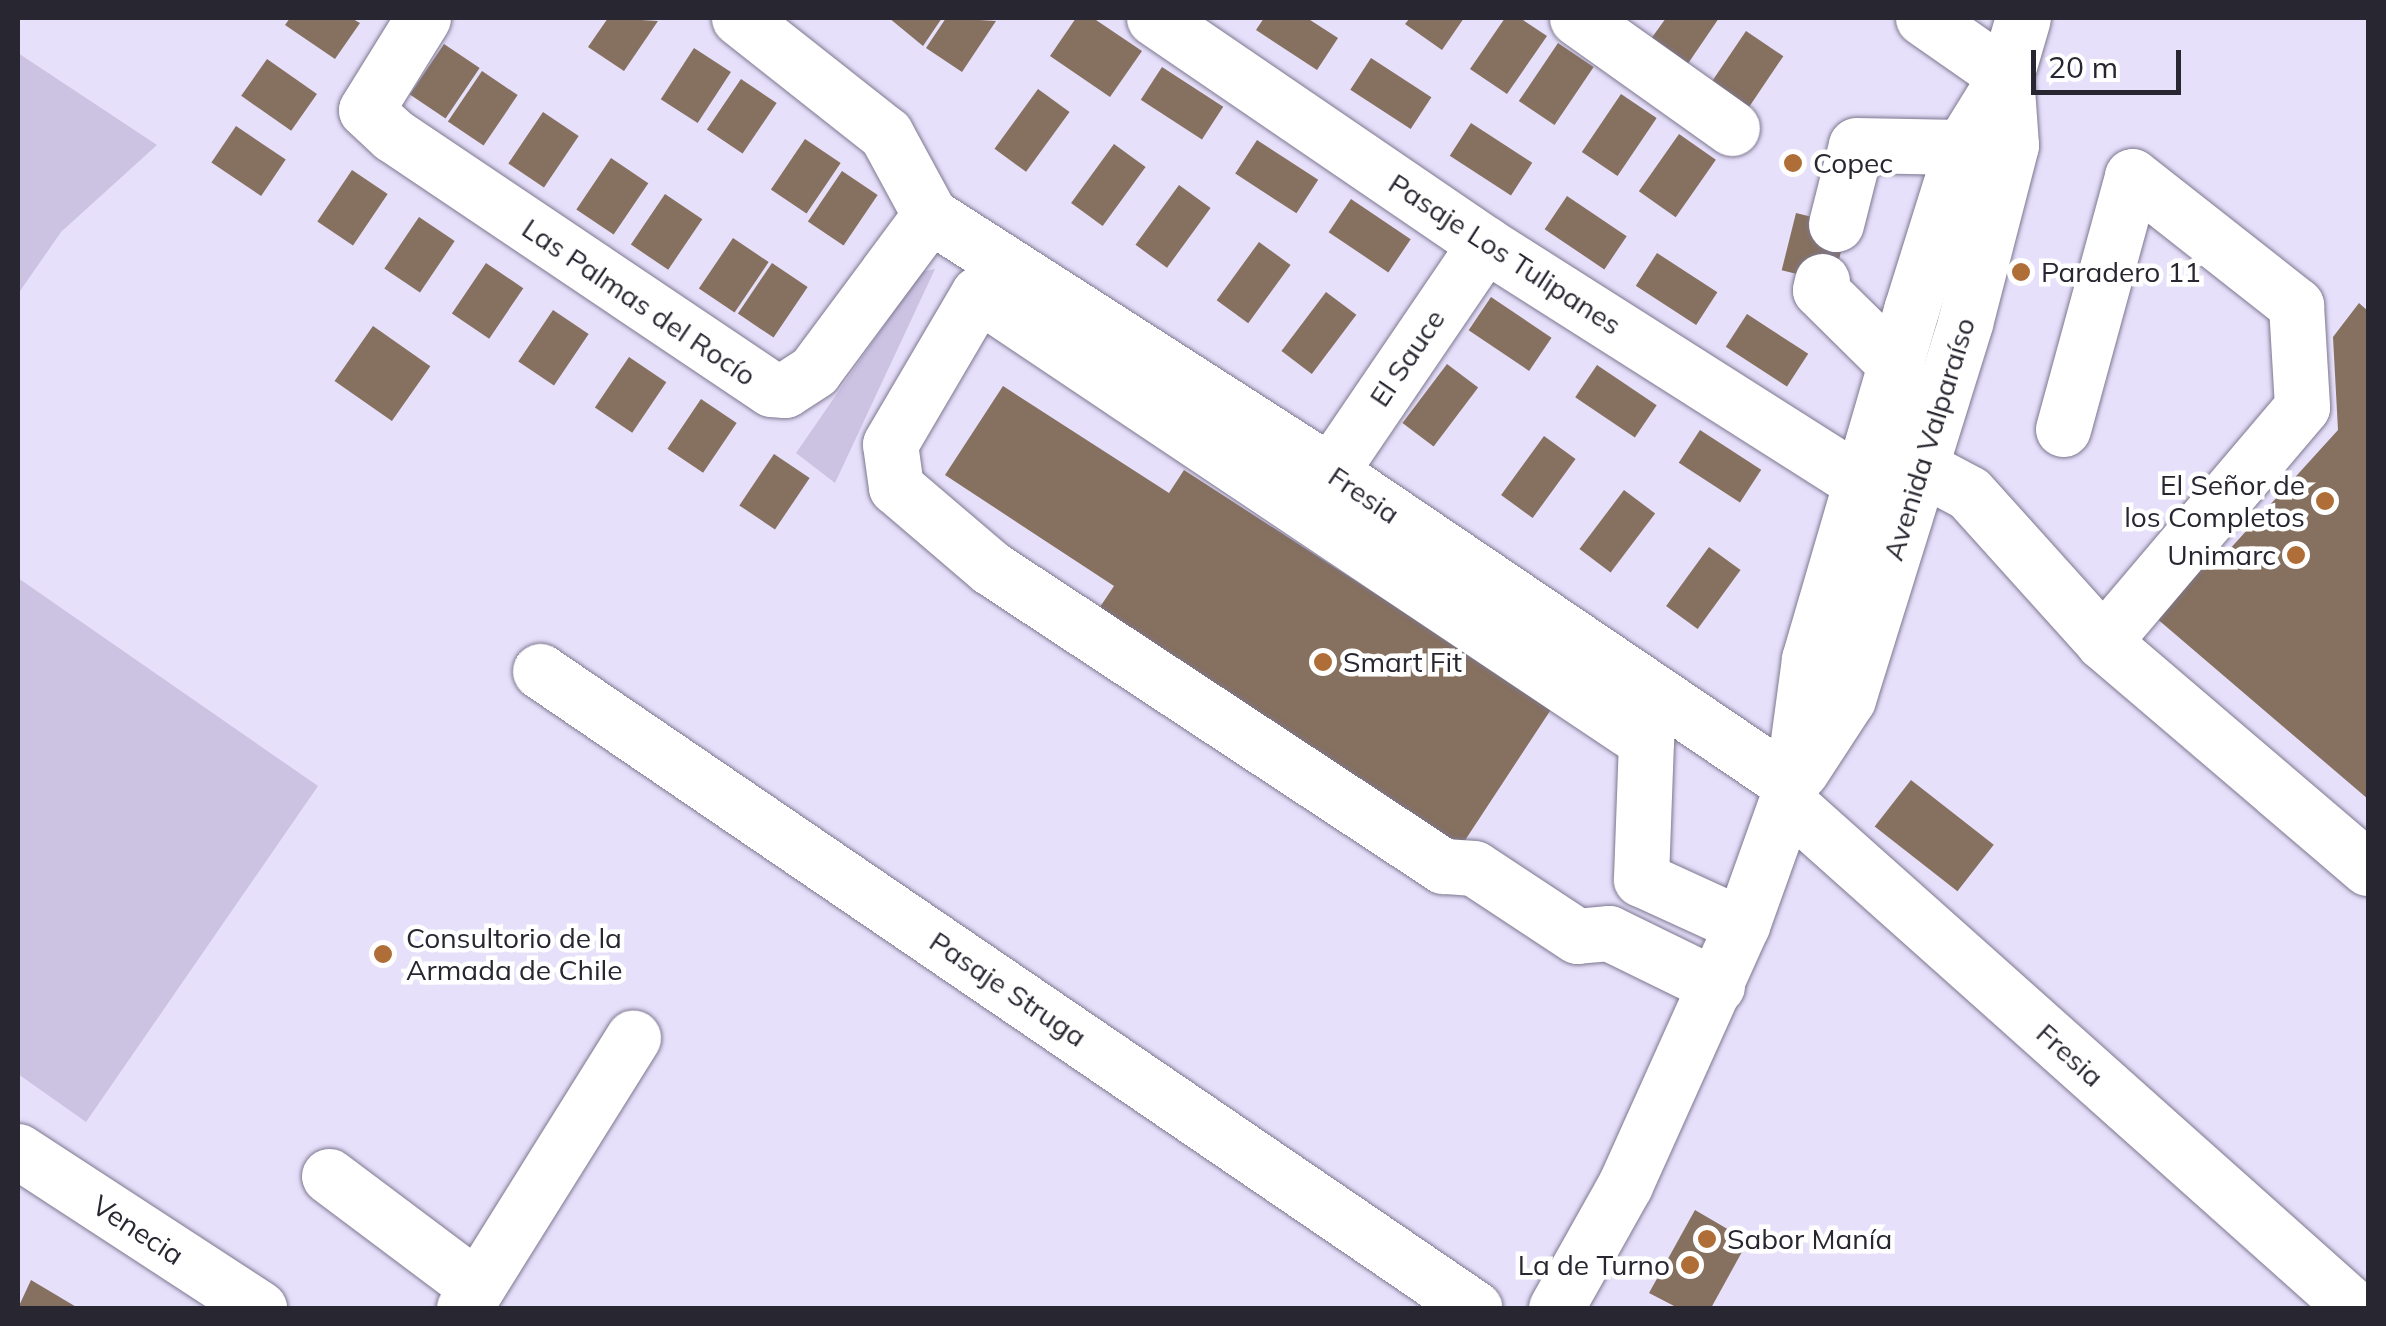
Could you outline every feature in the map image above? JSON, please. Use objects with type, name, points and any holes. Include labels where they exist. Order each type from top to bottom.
[{"type":"street","name":"Las Palmas del Rocío","points":[[423,18],[366,110],[393,135],[771,389],[785,390],[814,370],[930,215]]},
{"type":"street","points":[[738,18],[886,134],[930,215]]},
{"type":"street","name":"Pasaje Los Tulipanes","points":[[1154,18],[1485,244],[1861,484]]},
{"type":"street","points":[[1577,18],[1732,128]]},
{"type":"street","points":[[1923,18],[2006,76]]},
{"type":"street","name":"Avenida Valparaíso","points":[[1556,1308],[1626,1185],[1742,925],[1789,793],[1809,659],[1962,147],[2006,76],[2023,18]]},
{"type":"street","name":"Avenida Valparaíso","points":[[1789,793],[1848,698],[1920,467],[2010,144],[2006,76]]},
{"type":"street","points":[[1836,224],[1856,146],[1962,147]]},
{"type":"street","points":[[2062,429],[2132,176],[2296,305],[2302,407],[2103,642]]},
{"type":"street","name":"Fresia","points":[[930,215],[961,230],[1330,472],[1789,793],[2354,1308]]},
{"type":"street","name":"El Sauce","points":[[1330,472],[1485,244]]},
{"type":"street","points":[[1822,281],[1820,290],[1896,365]]},
{"type":"street","points":[[1717,986],[1609,933],[1577,936],[1474,868],[1443,866],[992,568],[896,488],[890,444],[978,294],[1646,741],[1640,879],[1742,925]]},
{"type":"street","points":[[1920,467],[1968,493],[2103,642],[2368,868]]},
{"type":"street","name":"Pasaje Struga","points":[[540,670],[1474,1308]]},
{"type":"street","points":[[329,1176],[470,1298],[633,1038]]},
{"type":"street","name":"Venecia","points":[[21,1161],[258,1308]]},
{"type":"shaded area","points":[[18,53],[157,145],[61,232],[18,294]]},
{"type":"shaded area","points":[[935,269],[835,483],[796,453],[921,272]]},
{"type":"shaded area","points":[[18,578],[318,786],[86,1122],[18,1074]]},
{"type":"building","points":[[290,18],[351,18],[360,23],[335,59],[285,25]]},
{"type":"building","points":[[608,18],[658,21],[624,71],[588,47]]},
{"type":"building","points":[[889,18],[942,18],[923,46]]},
{"type":"building","points":[[946,18],[996,21],[962,72],[926,48]]},
{"type":"building","points":[[1076,18],[1093,18],[1142,51],[1110,97],[1050,56]]},
{"type":"building","points":[[1264,18],[1307,18],[1338,38],[1317,70],[1256,30]]},
{"type":"building","points":[[1410,18],[1464,18],[1442,50],[1405,24]]},
{"type":"building","points":[[1505,18],[1520,18],[1547,36],[1507,94],[1470,69]]},
{"type":"building","points":[[1666,18],[1719,18],[1685,68],[1648,43]]},
{"type":"building","points":[[1746,31],[1783,56],[1744,114],[1707,89]]},
{"type":"building","points":[[1558,43],[1594,67],[1555,125],[1519,101]]},
{"type":"building","points":[[444,44],[480,68],[446,119],[410,95]]},
{"type":"building","points":[[694,48],[731,72],[698,123],[661,99]]},
{"type":"building","points":[[1371,58],[1431,97],[1411,129],[1350,90]]},
{"type":"building","points":[[267,59],[317,94],[291,131],[241,96]]},
{"type":"building","points":[[1162,67],[1223,107],[1202,139],[1141,100]]},
{"type":"building","points":[[482,71],[518,95],[484,146],[448,122]]},
{"type":"building","points":[[741,79],[777,103],[743,154],[707,130]]},
{"type":"building","points":[[1038,89],[1070,112],[1026,172],[995,149]]},
{"type":"building","points":[[1621,94],[1657,118],[1618,176],[1582,152]]},
{"type":"building","points":[[543,112],[579,136],[544,187],[508,163]]},
{"type":"building","points":[[1471,123],[1532,163],[1511,195],[1450,156]]},
{"type":"building","points":[[236,126],[286,160],[261,196],[211,162]]},
{"type":"building","points":[[1679,134],[1716,160],[1676,217],[1639,191]]},
{"type":"building","points":[[805,139],[841,163],[807,214],[771,190]]},
{"type":"building","points":[[1257,140],[1318,180],[1296,213],[1235,174]]},
{"type":"building","points":[[1114,144],[1146,167],[1103,226],[1071,203]]},
{"type":"building","points":[[611,158],[648,183],[614,235],[576,209]]},
{"type":"building","points":[[352,170],[388,194],[353,245],[317,221]]},
{"type":"building","points":[[842,171],[878,195],[844,246],[808,222]]},
{"type":"building","points":[[1179,185],[1211,208],[1167,268],[1136,245]]},
{"type":"building","points":[[665,194],[702,219],[668,270],[631,245]]},
{"type":"building","points":[[1567,196],[1627,236],[1604,269],[1545,229]]},
{"type":"building","points":[[1351,199],[1411,239],[1388,272],[1329,232]]},
{"type":"building","points":[[1796,213],[1847,226],[1833,283],[1782,270]]},
{"type":"building","points":[[419,217],[455,241],[420,292],[384,268]]},
{"type":"building","points":[[733,238],[769,262],[735,313],[699,289]]},
{"type":"building","points":[[1259,242],[1291,265],[1248,323],[1217,300]]},
{"type":"building","points":[[1657,253],[1717,292],[1696,325],[1636,286]]},
{"type":"building","points":[[486,263],[523,288],[489,339],[452,314]]},
{"type":"building","points":[[772,263],[808,287],[774,338],[738,314]]},
{"type":"building","points":[[1326,292],[1356,315],[1312,374],[1281,351]]},
{"type":"building","points":[[1491,297],[1552,338],[1529,371],[1469,330]]},
{"type":"building","name":"Unimarc","points":[[2359,303],[2368,311],[2368,799],[2148,611],[2205,548],[2218,562],[2338,430],[2333,337]]},
{"type":"building","points":[[553,310],[589,334],[554,385],[518,361]]},
{"type":"building","points":[[1747,314],[1808,354],[1787,386],[1726,347]]},
{"type":"building","points":[[373,326],[430,366],[392,421],[335,381]]},
{"type":"building","points":[[629,357],[666,382],[632,433],[595,408]]},
{"type":"building","points":[[1447,364],[1478,387],[1434,447],[1402,423]]},
{"type":"building","points":[[1597,365],[1657,405],[1635,438],[1575,397]]},
{"type":"building","name":"Smart Fit","points":[[1003,386],[1169,493],[1184,470],[1552,708],[1458,851],[1094,616],[1114,586],[945,475]]},
{"type":"building","points":[[701,399],[737,423],[703,473],[667,449]]},
{"type":"building","points":[[1700,430],[1761,470],[1740,502],[1679,463]]},
{"type":"building","points":[[1544,436],[1576,459],[1533,518],[1501,495]]},
{"type":"building","points":[[774,454],[810,478],[775,529],[739,505]]},
{"type":"building","points":[[1624,490],[1655,513],[1611,573],[1579,549]]},
{"type":"building","points":[[1709,547],[1741,570],[1698,629],[1666,606]]},
{"type":"building","points":[[1911,780],[1994,845],[1957,891],[1875,826]]},
{"type":"building","points":[[1695,1210],[1748,1241],[1711,1308],[1678,1308],[1649,1293]]},
{"type":"building","points":[[31,1280],[78,1308],[18,1308]]},
{"type":"place","name":"Copec","points":[[1793,163]]},
{"type":"place","name":"Paradero 11","points":[[2021,272]]},
{"type":"place","name":"El Señor de los Completos","points":[[2325,501]]},
{"type":"place","name":"Unimarc","points":[[2296,555]]},
{"type":"place","name":"Smart Fit","points":[[1323,662]]},
{"type":"place","name":"Consultorio de la Armada de Chile","points":[[383,954]]},
{"type":"place","name":"Sabor Manía","points":[[1707,1239]]},
{"type":"place","name":"La de Turno","points":[[1690,1265]]}]
